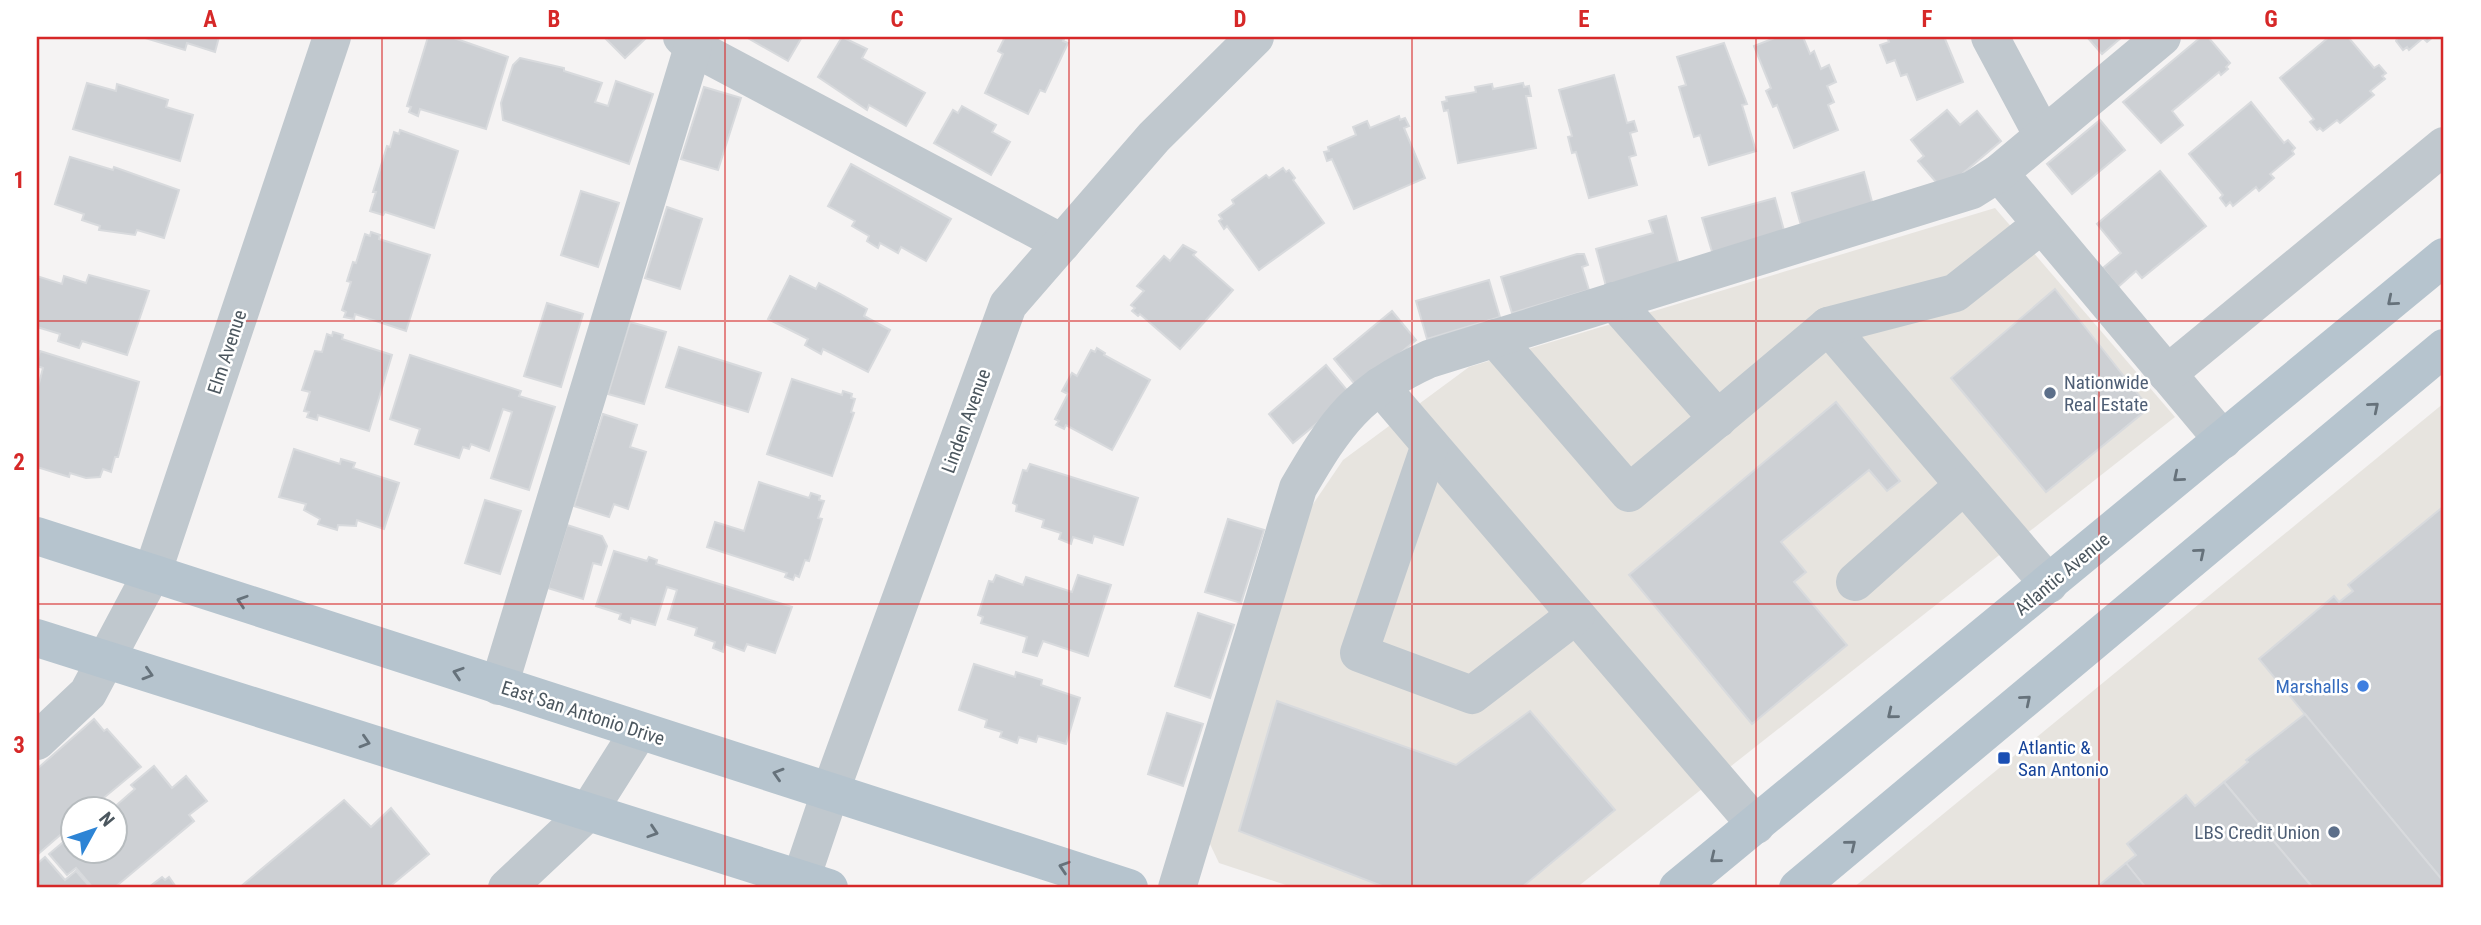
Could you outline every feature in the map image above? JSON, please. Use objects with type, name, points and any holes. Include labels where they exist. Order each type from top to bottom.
[{"type":"main road","name":"Atlantic Avenue","points":[[1678,888],[2444,257]]},
{"type":"main road","points":[[1798,888],[2444,348]]},
{"type":"main road","name":"East San Antonio Drive","points":[[37,536],[153,571],[499,686],[831,790],[1129,888]]},
{"type":"main road","points":[[37,638],[815,884]]},
{"type":"street","name":"Elm Avenue","points":[[37,741],[88,693],[153,571],[332,37]]},
{"type":"street","name":"Linden Avenue","points":[[815,884],[831,790],[1008,305],[1154,137],[1255,37]]},
{"type":"street","points":[[1990,37],[2043,136]]},
{"type":"street","points":[[1177,888],[1298,488],[1324,443],[1355,404],[1395,374],[1429,359],[1972,190],[1999,173],[2162,37]]},
{"type":"street","points":[[499,686],[688,42],[1062,243]]},
{"type":"street","points":[[2167,374],[2444,146]]},
{"type":"street","points":[[1999,173],[2223,440]]},
{"type":"street","points":[[1495,338],[1629,493],[1828,326],[1955,293],[2041,225]]},
{"type":"street","points":[[1614,301],[1718,419]]},
{"type":"street","points":[[1828,326],[2049,584]]},
{"type":"street","points":[[1380,386],[1756,825]]},
{"type":"street","points":[[1430,445],[1359,653],[1472,695],[1576,615]]},
{"type":"street","points":[[1855,582],[1964,485]]},
{"type":"street","points":[[507,888],[588,812],[639,731]]},
{"type":"shaded area","points":[[1995,208],[2175,417],[1576,888],[1295,888],[1219,863],[1209,842],[1307,513],[1343,460],[1469,367]]},
{"type":"shaded area","points":[[2444,403],[2444,888],[1853,888]]},
{"type":"building","points":[[142,37],[219,37],[215,52],[187,43],[185,50]]},
{"type":"building","points":[[428,37],[451,37],[508,57],[486,129],[420,109],[418,116],[409,112],[411,107],[407,106]]},
{"type":"building","points":[[604,37],[647,37],[625,58]]},
{"type":"building","points":[[746,37],[802,37],[788,61]]},
{"type":"building","points":[[842,37],[867,49],[862,58],[925,93],[906,126],[869,105],[867,110],[818,77]]},
{"type":"building","points":[[1005,37],[1065,37],[1063,41],[1068,43],[1045,92],[1040,90],[1028,114],[985,93],[1003,54],[998,51]]},
{"type":"building","points":[[1777,37],[1803,37],[1810,54],[1814,51],[1821,69],[1829,65],[1836,82],[1827,86],[1834,102],[1828,105],[1838,130],[1794,148],[1777,105],[1773,107],[1766,91],[1771,88],[1754,46]]},
{"type":"building","points":[[1887,37],[1948,37],[1945,39],[1963,82],[1917,100],[1907,74],[1901,76],[1895,60],[1887,63],[1880,45],[1889,42]]},
{"type":"building","points":[[2087,37],[2122,37],[2102,54]]},
{"type":"building","points":[[2201,37],[2208,37],[2230,63],[2226,67],[2228,69],[2221,75],[2219,72],[2172,111],[2183,125],[2161,143],[2123,102]]},
{"type":"building","points":[[2329,37],[2348,37],[2374,68],[2379,65],[2386,73],[2382,76],[2385,79],[2370,91],[2374,95],[2340,123],[2337,120],[2323,131],[2320,128],[2317,130],[2310,122],[2314,119],[2280,78]]},
{"type":"building","points":[[2398,37],[2433,37],[2427,42],[2423,38],[2409,50],[2407,47],[2403,50],[2396,41]]},
{"type":"building","points":[[1724,43],[1747,104],[1742,105],[1756,151],[1709,165],[1700,135],[1694,137],[1679,87],[1686,85],[1677,57]]},
{"type":"building","points":[[520,58],[564,68],[564,71],[602,83],[595,102],[608,106],[616,81],[653,94],[629,164],[503,120],[501,103],[513,65]]},
{"type":"building","points":[[1614,75],[1627,123],[1634,121],[1637,131],[1630,133],[1636,155],[1629,157],[1637,185],[1589,198],[1576,152],[1572,153],[1568,137],[1572,136],[1559,90]]},
{"type":"building","points":[[87,83],[116,91],[117,84],[168,100],[166,107],[193,115],[180,161],[73,129]]},
{"type":"building","points":[[1523,83],[1524,87],[1529,86],[1531,96],[1526,96],[1536,148],[1458,163],[1448,110],[1444,111],[1442,102],[1447,101],[1446,97],[1476,92],[1475,87],[1492,84],[1493,89]]},
{"type":"building","points":[[704,87],[741,98],[718,170],[681,159]]},
{"type":"building","points":[[2251,102],[2284,143],[2288,140],[2295,148],[2292,151],[2294,154],[2270,174],[2274,178],[2259,191],[2256,187],[2233,206],[2230,202],[2226,206],[2220,198],[2223,195],[2189,154]]},
{"type":"building","points":[[962,106],[996,125],[992,132],[1010,142],[991,175],[934,143],[953,110],[958,113]]},
{"type":"building","points":[[1947,110],[1960,125],[1977,111],[2001,141],[1943,190],[1918,161],[1924,156],[1911,140]]},
{"type":"building","points":[[1399,116],[1400,120],[1405,118],[1409,126],[1404,128],[1425,178],[1354,209],[1332,159],[1327,161],[1324,152],[1329,151],[1328,147],[1356,135],[1353,127],[1367,121],[1370,128]]},
{"type":"building","points":[[2100,120],[2125,150],[2072,194],[2047,164]]},
{"type":"building","points":[[400,130],[458,151],[434,228],[385,212],[383,215],[370,211],[387,146],[390,147],[394,132],[399,134]]},
{"type":"building","points":[[70,157],[113,170],[114,167],[179,190],[164,238],[137,230],[135,235],[99,230],[100,226],[82,220],[84,214],[55,204]]},
{"type":"building","points":[[851,164],[951,219],[926,261],[901,247],[898,253],[880,243],[878,248],[867,241],[869,236],[852,226],[855,221],[828,206]]},
{"type":"building","points":[[1283,168],[1286,172],[1289,170],[1295,178],[1293,180],[1324,223],[1259,270],[1227,226],[1224,229],[1219,215],[1234,204],[1232,200],[1266,175],[1269,178]]},
{"type":"building","points":[[2160,171],[2206,226],[2142,278],[2136,271],[2118,287],[2103,268],[2121,253],[2097,224]]},
{"type":"building","points":[[1864,172],[1874,209],[1802,229],[1792,193]]},
{"type":"building","points":[[581,191],[619,203],[598,267],[561,255]]},
{"type":"building","points":[[1775,198],[1785,234],[1713,255],[1702,218]]},
{"type":"building","points":[[667,207],[702,219],[680,289],[645,278]]},
{"type":"building","points":[[1666,216],[1679,265],[1606,286],[1596,249],[1653,233],[1649,221]]},
{"type":"building","points":[[371,232],[380,235],[379,239],[430,255],[406,331],[355,314],[354,319],[344,317],[346,312],[342,310],[351,282],[347,281],[353,262],[356,263],[365,234],[370,236]]},
{"type":"building","points":[[1183,245],[1196,252],[1193,255],[1233,290],[1180,349],[1140,314],[1138,316],[1132,311],[1135,308],[1131,305],[1144,291],[1137,286],[1164,256],[1170,261]]},
{"type":"building","points":[[1584,254],[1588,265],[1582,267],[1589,290],[1512,313],[1501,277]]},
{"type":"building","points":[[89,275],[149,291],[127,355],[82,341],[79,348],[58,341],[60,334],[37,327],[37,276],[62,284],[64,276],[86,283]]},
{"type":"building","points":[[790,276],[816,289],[819,283],[840,294],[867,309],[864,316],[890,330],[868,372],[823,349],[821,354],[805,345],[808,339],[768,319]]},
{"type":"building","points":[[1489,280],[1500,317],[1427,339],[1416,301]]},
{"type":"building","name":"Nationwide Real Estate","points":[[2055,289],[2149,408],[2046,492],[1951,378]]},
{"type":"building","points":[[547,303],[583,314],[561,387],[524,376]]},
{"type":"building","points":[[1392,311],[1416,340],[1358,388],[1334,359]]},
{"type":"building","points":[[630,322],[666,332],[644,404],[608,394]]},
{"type":"building","points":[[333,332],[343,335],[342,339],[392,355],[369,431],[318,415],[317,420],[307,417],[309,412],[304,411],[310,392],[302,390],[315,351],[322,352],[327,334],[332,336]]},
{"type":"building","points":[[679,347],[761,373],[748,412],[666,387]]},
{"type":"building","points":[[1097,348],[1105,353],[1104,355],[1150,380],[1112,450],[1066,425],[1064,429],[1056,425],[1059,421],[1055,419],[1068,394],[1062,391],[1072,373],[1077,376],[1091,350],[1095,352]]},
{"type":"building","points":[[40,351],[139,382],[118,457],[115,457],[111,472],[103,469],[100,477],[86,478],[70,473],[69,477],[37,467],[37,391],[43,368],[37,366]]},
{"type":"building","points":[[410,355],[521,391],[519,396],[555,407],[529,490],[491,478],[512,412],[503,409],[489,451],[471,444],[469,449],[463,447],[459,458],[415,444],[420,429],[390,419]]},
{"type":"building","points":[[1326,365],[1351,395],[1293,443],[1269,414]]},
{"type":"building","points":[[792,379],[842,395],[843,391],[852,394],[851,398],[855,399],[851,412],[854,413],[832,476],[767,454]]},
{"type":"building","points":[[1836,402],[1900,481],[1887,491],[1869,470],[1781,542],[1806,572],[1794,582],[1847,645],[1752,724],[1629,575]]},
{"type":"building","points":[[603,414],[637,425],[630,447],[646,452],[628,509],[614,504],[609,517],[574,506]]},
{"type":"building","points":[[294,449],[340,464],[341,459],[355,463],[353,468],[399,483],[384,529],[357,520],[356,526],[338,525],[337,530],[318,524],[320,519],[304,510],[306,504],[279,497]]},
{"type":"building","points":[[1030,464],[1138,498],[1123,545],[1094,536],[1092,543],[1073,537],[1071,544],[1059,539],[1061,533],[1042,527],[1044,520],[1016,511],[1017,505],[1013,503],[1023,470],[1027,471]]},
{"type":"building","points":[[759,482],[809,498],[811,493],[820,496],[819,500],[824,501],[818,518],[822,519],[809,561],[805,560],[799,577],[795,575],[793,580],[785,577],[787,573],[707,547],[715,522],[744,531]]},
{"type":"building","points":[[485,500],[521,511],[500,574],[465,563]]},
{"type":"building","name":"Marshalls","points":[[2444,506],[2444,882],[2259,659],[2334,596],[2339,602],[2353,591],[2348,585]]},
{"type":"building","points":[[1228,519],[1264,530],[1241,603],[1205,592]]},
{"type":"building","points":[[567,525],[602,536],[607,546],[601,565],[593,563],[583,599],[548,588]]},
{"type":"building","points":[[614,551],[647,561],[649,557],[657,560],[656,564],[792,607],[775,653],[747,644],[744,651],[725,644],[723,652],[713,648],[715,642],[695,635],[697,628],[668,619],[677,590],[667,587],[655,625],[631,618],[630,623],[619,619],[621,614],[596,606]]},
{"type":"building","points":[[996,575],[1023,585],[1026,577],[1072,592],[1078,575],[1111,585],[1088,656],[1043,641],[1037,656],[1023,652],[1027,637],[981,623],[983,617],[978,615],[989,581],[993,582]]},
{"type":"building","points":[[1198,613],[1234,625],[1210,698],[1175,686]]},
{"type":"building","points":[[974,664],[1015,677],[1016,672],[1042,680],[1041,685],[1080,698],[1066,744],[1038,736],[1036,742],[1019,737],[1017,743],[1000,737],[1002,732],[985,727],[987,720],[959,710]]},
{"type":"building","points":[[1277,701],[1456,765],[1530,711],[1615,810],[1521,888],[1387,888],[1239,831]]},
{"type":"building","points":[[1167,713],[1203,724],[1183,786],[1148,774]]},
{"type":"building","name":"LBS Credit Union","points":[[2305,714],[2444,882],[2444,888],[2313,888],[2224,782],[2248,762],[2246,760]]},
{"type":"building","points":[[94,719],[104,731],[107,729],[141,767],[106,796],[60,796],[60,835],[37,855],[37,769]]},
{"type":"building","points":[[154,766],[172,788],[186,776],[207,801],[189,815],[194,821],[114,888],[93,888],[76,868],[67,875],[49,854],[60,845],[60,866],[130,866],[130,796],[127,796],[135,789],[131,785]]},
{"type":"building","points":[[2224,782],[2313,888],[2146,888],[2126,863],[2136,855],[2127,844],[2186,795],[2195,806]]},
{"type":"building","points":[[344,800],[371,827],[391,808],[429,854],[388,888],[239,888]]},
{"type":"building","points":[[45,857],[65,880],[76,871],[91,888],[37,888],[37,864]]},
{"type":"building","points":[[2126,863],[2146,888],[2096,888]]},
{"type":"building","points":[[162,877],[165,880],[169,877],[176,887],[148,888]]},
{"type":"place","name":"Nationwide Real Estate","points":[[2050,393]]},
{"type":"place","name":"Marshalls","points":[[2363,686]]},
{"type":"place","name":"Atlantic & San Antonio","points":[[2004,758]]},
{"type":"place","name":"LBS Credit Union","points":[[2334,832]]}]
